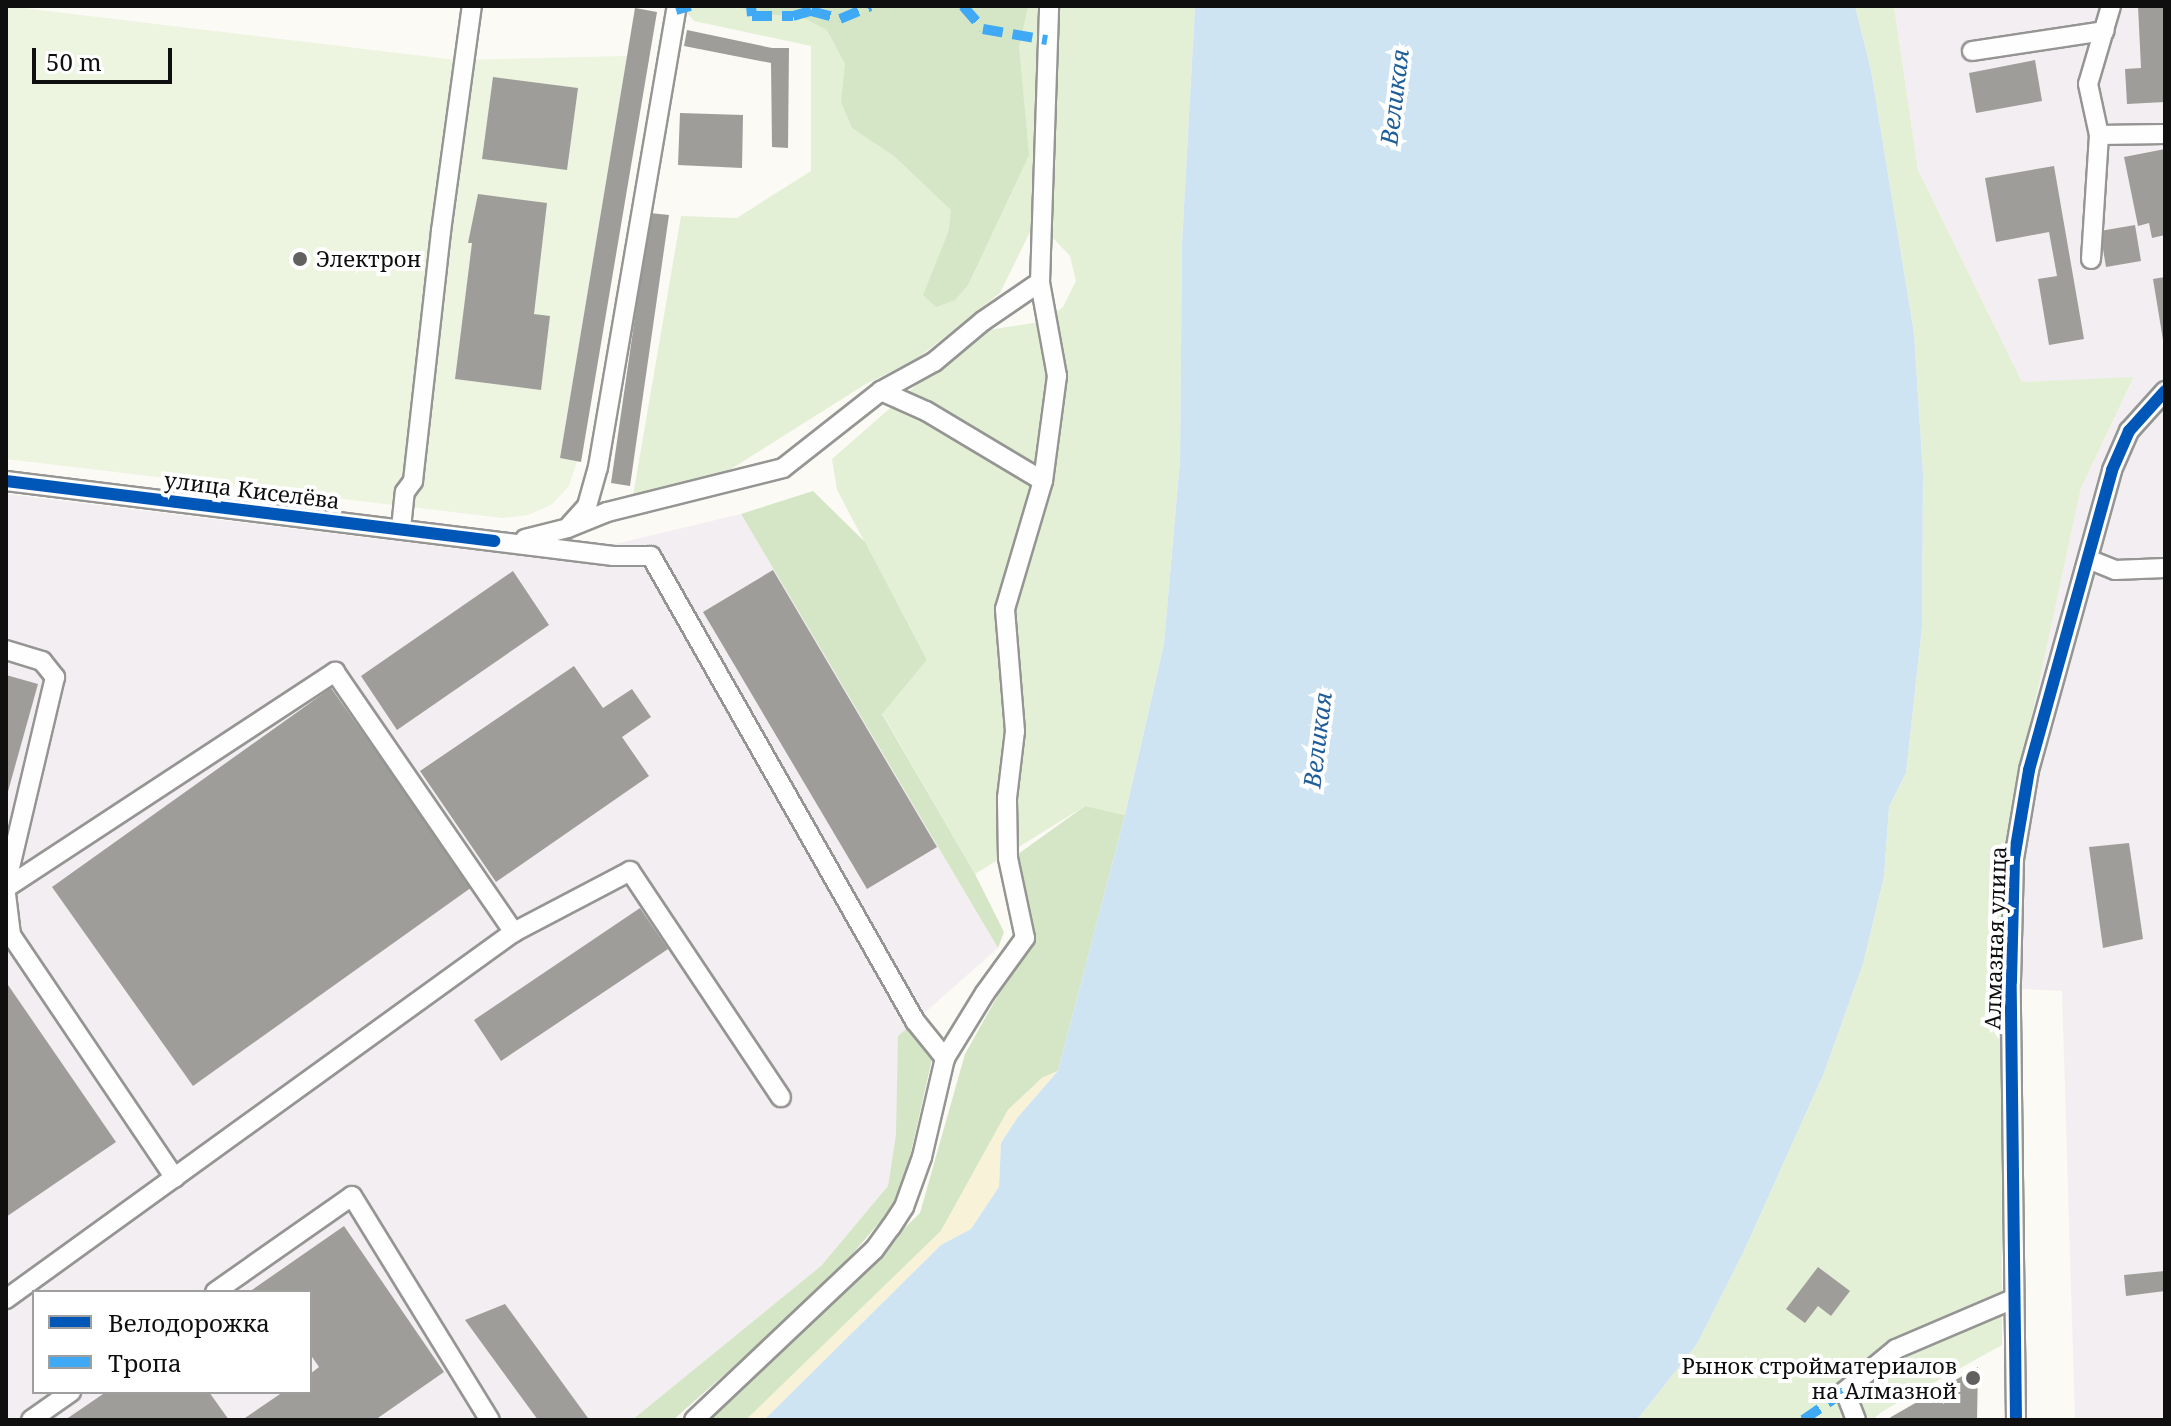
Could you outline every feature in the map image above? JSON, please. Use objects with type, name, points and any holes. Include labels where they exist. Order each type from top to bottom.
[{"type":"street","points":[[401,528],[405,492],[413,481],[441,231],[472,6]]},
{"type":"street","points":[[694,1420],[874,1250],[891,1227],[904,1207],[922,1157],[945,1058],[985,993],[1025,938],[1008,858],[1007,798],[1015,731],[1005,609],[1043,481],[1057,376],[1040,282],[1049,6]]},
{"type":"street","points":[[2091,259],[2099,135],[2088,84],[2111,6]]},
{"type":"street","points":[[568,528],[587,506],[598,467],[676,10]]},
{"type":"street","points":[[1972,51],[2104,31]]},
{"type":"street","points":[[2099,135],[2165,134]]},
{"type":"street","points":[[494,541],[536,538],[607,512],[783,468],[881,391],[934,362],[983,321],[1040,282]]},
{"type":"street","points":[[881,391],[926,411],[1043,481]]},
{"type":"street","name":"Алмазная улица","points":[[2016,1420],[2011,981],[2014,859],[2029,770],[2112,470],[2129,431],[2165,391]]},
{"type":"street","name":"улица Киселёва","points":[[6,481],[494,541]]},
{"type":"street","points":[[494,541],[613,556],[651,556],[915,1021],[945,1058]]},
{"type":"street","points":[[2088,559],[2115,570],[2165,568]]},
{"type":"street","points":[[6,650],[42,661],[55,677],[6,887]]},
{"type":"street","points":[[6,887],[335,672],[514,932]]},
{"type":"street","points":[[6,1299],[514,932],[630,871],[781,1097]]},
{"type":"street","points":[[6,894],[11,935],[175,1178]]},
{"type":"street","points":[[218,1290],[352,1196],[490,1420]]},
{"type":"street","points":[[1856,1420],[1845,1391],[1896,1349],[2013,1299]]},
{"type":"street","points":[[31,1420],[68,1394]]},
{"type":"shaded area","points":[[1894,6],[2165,6],[2165,1420],[2075,1420],[2062,991],[2001,988],[2001,859],[2081,488],[2134,378],[2022,382],[1918,170]]},
{"type":"shaded area","points":[[6,494],[610,567],[615,544],[741,514],[998,948],[915,1021],[888,1186],[821,1266],[632,1420],[6,1420]]},
{"type":"green space","name":"Электрон","points":[[6,6],[456,60],[627,56],[560,458],[577,461],[569,486],[551,505],[528,515],[503,518],[6,459]]},
{"type":"green space","points":[[681,6],[1195,6],[1182,243],[1180,460],[1164,644],[1125,815],[1085,806],[975,874],[882,713],[927,660],[837,490],[832,459],[977,332],[1045,321],[1063,307],[1076,281],[1070,256],[1053,238],[1030,232],[1000,293],[917,359],[866,384],[723,474],[633,496],[681,216],[737,218],[811,171],[811,46],[694,21]]},
{"type":"green space","points":[[734,6],[1028,6],[1019,47],[1029,155],[968,285],[955,300],[936,307],[923,295],[949,230],[951,210],[894,156],[852,128],[841,102],[845,64],[827,30],[802,17],[763,14]]},
{"type":"green space","points":[[1855,6],[1894,6],[1918,170],[2022,382],[2134,377],[2081,488],[2001,859],[2002,1345],[1872,1420],[1637,1420],[1697,1344],[1744,1251],[1824,1073],[1863,964],[1884,877],[1889,807],[1906,773],[1922,627],[1923,473],[1914,333],[1871,70]]},
{"type":"green space","points":[[813,491],[865,542],[927,660],[882,714],[975,874],[1004,932],[998,948],[741,514]]},
{"type":"green space","points":[[1085,806],[1125,815],[1058,1071],[1042,1078],[1008,1110],[941,1231],[746,1420],[707,1420],[920,1213],[965,1054],[1030,938],[1014,857]]},
{"type":"green space","points":[[910,1026],[932,1059],[901,1197],[825,1286],[673,1420],[632,1420],[821,1266],[888,1186],[896,1135],[898,1036]]},
{"type":"sand","points":[[1058,1071],[1018,1117],[1001,1143],[999,1187],[971,1229],[941,1245],[764,1420],[746,1420],[941,1231],[1008,1110],[1042,1078]]},
{"type":"water","name":"Великая","points":[[1195,6],[1855,6],[1871,70],[1914,333],[1923,473],[1922,627],[1906,773],[1889,807],[1884,877],[1863,964],[1824,1073],[1744,1251],[1697,1344],[1637,1420],[764,1420],[941,1245],[971,1229],[999,1187],[1001,1143],[1018,1117],[1058,1071],[1125,815],[1164,644],[1180,460],[1182,243]]},
{"type":"building","points":[[2138,6],[2165,6],[2165,102],[2127,104],[2125,69],[2141,68]]},
{"type":"building","points":[[635,8],[657,12],[581,462],[560,458]]},
{"type":"building","points":[[687,30],[772,48],[789,48],[788,148],[772,147],[771,63],[684,46]]},
{"type":"building","points":[[2035,60],[2042,101],[1976,113],[1969,73]]},
{"type":"building","points":[[493,77],[578,88],[567,170],[482,159]]},
{"type":"building","points":[[680,113],[743,115],[742,168],[678,165]]},
{"type":"building","points":[[2165,149],[2165,235],[2152,238],[2149,223],[2138,226],[2124,157]]},
{"type":"building","points":[[2054,166],[2084,339],[2049,345],[2038,279],[2057,276],[2049,232],[1996,242],[1985,178]]},
{"type":"building","name":"Электрон","points":[[478,194],[547,203],[534,314],[550,316],[541,390],[455,379],[472,243],[468,243]]},
{"type":"building","points":[[650,213],[669,215],[630,486],[611,483]]},
{"type":"building","points":[[2135,225],[2141,261],[2106,267],[2100,231]]},
{"type":"building","points":[[2165,277],[2165,340],[2163,340],[2153,279]]},
{"type":"building","points":[[773,570],[937,847],[867,889],[703,612]]},
{"type":"building","points":[[513,571],[549,625],[397,730],[361,676]]},
{"type":"building","points":[[574,666],[603,708],[632,689],[651,717],[622,737],[649,776],[496,882],[420,771]]},
{"type":"building","points":[[6,675],[38,684],[7,795],[6,795]]},
{"type":"building","points":[[331,688],[472,887],[193,1086],[52,887]]},
{"type":"building","points":[[2129,843],[2143,939],[2103,948],[2089,847]]},
{"type":"building","points":[[640,908],[668,949],[501,1061],[474,1020]]},
{"type":"building","points":[[6,982],[116,1142],[6,1217]]},
{"type":"building","points":[[344,1226],[444,1372],[375,1420],[242,1420],[280,1394],[312,1394],[312,1372],[319,1367],[312,1357],[312,1290],[252,1290]]},
{"type":"building","points":[[1818,1267],[1850,1291],[1831,1316],[1818,1306],[1805,1323],[1786,1309]]},
{"type":"building","points":[[2165,1271],[2165,1291],[2126,1296],[2124,1275]]},
{"type":"building","points":[[505,1304],[588,1418],[538,1420],[465,1320]]},
{"type":"building","points":[[1978,1367],[1977,1420],[1888,1420],[1891,1417]]},
{"type":"building","points":[[103,1394],[210,1394],[229,1420],[65,1420]]},
{"type":"marked path","points":[[676,10],[690,6]]},
{"type":"marked path","points":[[751,6],[752,16],[793,16],[811,11],[840,19],[870,6]]},
{"type":"marked path","points":[[963,6],[983,29],[1047,40]]},
{"type":"marked path","points":[[1803,1420],[1845,1391]]},
{"type":"cycle path","points":[[2016,1420],[2011,981],[2014,859],[2029,770],[2112,470],[2129,431],[2165,391]]},
{"type":"cycle path","points":[[6,481],[494,541]]},
{"type":"place","name":"Электрон","points":[[300,259]]},
{"type":"place","name":"Рынок стройматериалов на Алмазной","points":[[1973,1378]]}]
